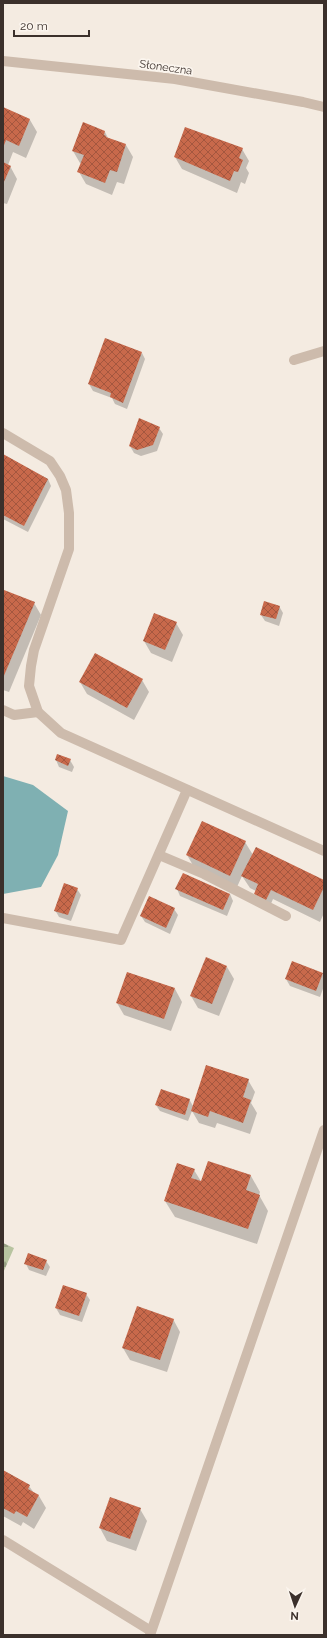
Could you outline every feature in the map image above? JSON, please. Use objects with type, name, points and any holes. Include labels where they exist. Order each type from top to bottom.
[{"type":"street","name":"Słoneczna","points":[[3,61],[175,79],[324,107]]},
{"type":"street","points":[[294,360],[324,351]]},
{"type":"street","points":[[3,433],[50,461],[60,476],[66,490],[69,513],[69,549],[34,650],[31,666],[29,686],[38,712],[61,733],[324,851]]},
{"type":"street","points":[[3,710],[14,715],[38,712]]},
{"type":"street","points":[[3,918],[121,940],[187,790]]},
{"type":"street","points":[[159,855],[204,874],[286,916]]},
{"type":"street","points":[[3,1540],[150,1633],[324,1130]]},
{"type":"green space","points":[[3,1243],[14,1248],[3,1273]]},
{"type":"water","points":[[3,776],[33,785],[68,811],[58,855],[41,887],[3,894]]},
{"type":"building","points":[[3,107],[30,119],[19,146],[6,140],[3,148]]},
{"type":"building","points":[[83,122],[105,131],[104,135],[106,137],[126,144],[117,172],[110,170],[105,183],[77,172],[84,155],[72,151]]},
{"type":"building","points":[[185,127],[243,148],[239,158],[243,160],[238,172],[234,171],[230,181],[174,157]]},
{"type":"building","points":[[3,162],[11,166],[3,184]]},
{"type":"building","points":[[105,338],[142,352],[123,403],[110,397],[111,393],[88,384]]},
{"type":"building","points":[[139,418],[160,427],[153,445],[137,450],[129,446]]},
{"type":"building","points":[[3,454],[48,479],[24,526],[3,515]]},
{"type":"building","points":[[4,590],[35,602],[3,678],[3,593]]},
{"type":"building","points":[[264,601],[280,606],[276,619],[260,615]]},
{"type":"building","points":[[154,613],[177,622],[165,650],[143,641]]},
{"type":"building","points":[[95,653],[143,679],[127,708],[79,682]]},
{"type":"building","points":[[57,754],[71,759],[68,766],[55,760]]},
{"type":"building","points":[[202,821],[246,841],[230,876],[186,855]]},
{"type":"building","points":[[256,847],[324,880],[324,887],[313,910],[271,890],[266,900],[254,894],[258,884],[241,876]]},
{"type":"building","points":[[183,873],[230,894],[223,910],[175,889]]},
{"type":"building","points":[[64,883],[78,888],[68,915],[54,911]]},
{"type":"building","points":[[149,896],[175,908],[166,928],[140,916]]},
{"type":"building","points":[[206,957],[227,966],[212,1004],[190,996]]},
{"type":"building","points":[[292,961],[323,973],[316,991],[285,979]]},
{"type":"building","points":[[127,972],[175,988],[164,1019],[116,1003]]},
{"type":"building","points":[[206,1065],[249,1079],[243,1097],[251,1100],[243,1123],[210,1111],[208,1117],[191,1111]]},
{"type":"building","points":[[161,1089],[190,1099],[185,1115],[155,1105]]},
{"type":"building","points":[[208,1161],[251,1175],[246,1190],[260,1195],[248,1229],[164,1201],[177,1163],[195,1169],[191,1178],[201,1181]]},
{"type":"building","points":[[28,1253],[47,1260],[43,1270],[24,1264]]},
{"type":"building","points":[[63,1285],[87,1293],[79,1316],[55,1308]]},
{"type":"building","points":[[137,1306],[174,1319],[160,1360],[122,1348]]},
{"type":"building","points":[[3,1470],[30,1485],[28,1489],[39,1495],[27,1517],[16,1511],[14,1514],[3,1508]]},
{"type":"building","points":[[110,1497],[141,1508],[130,1539],[99,1528]]}]
